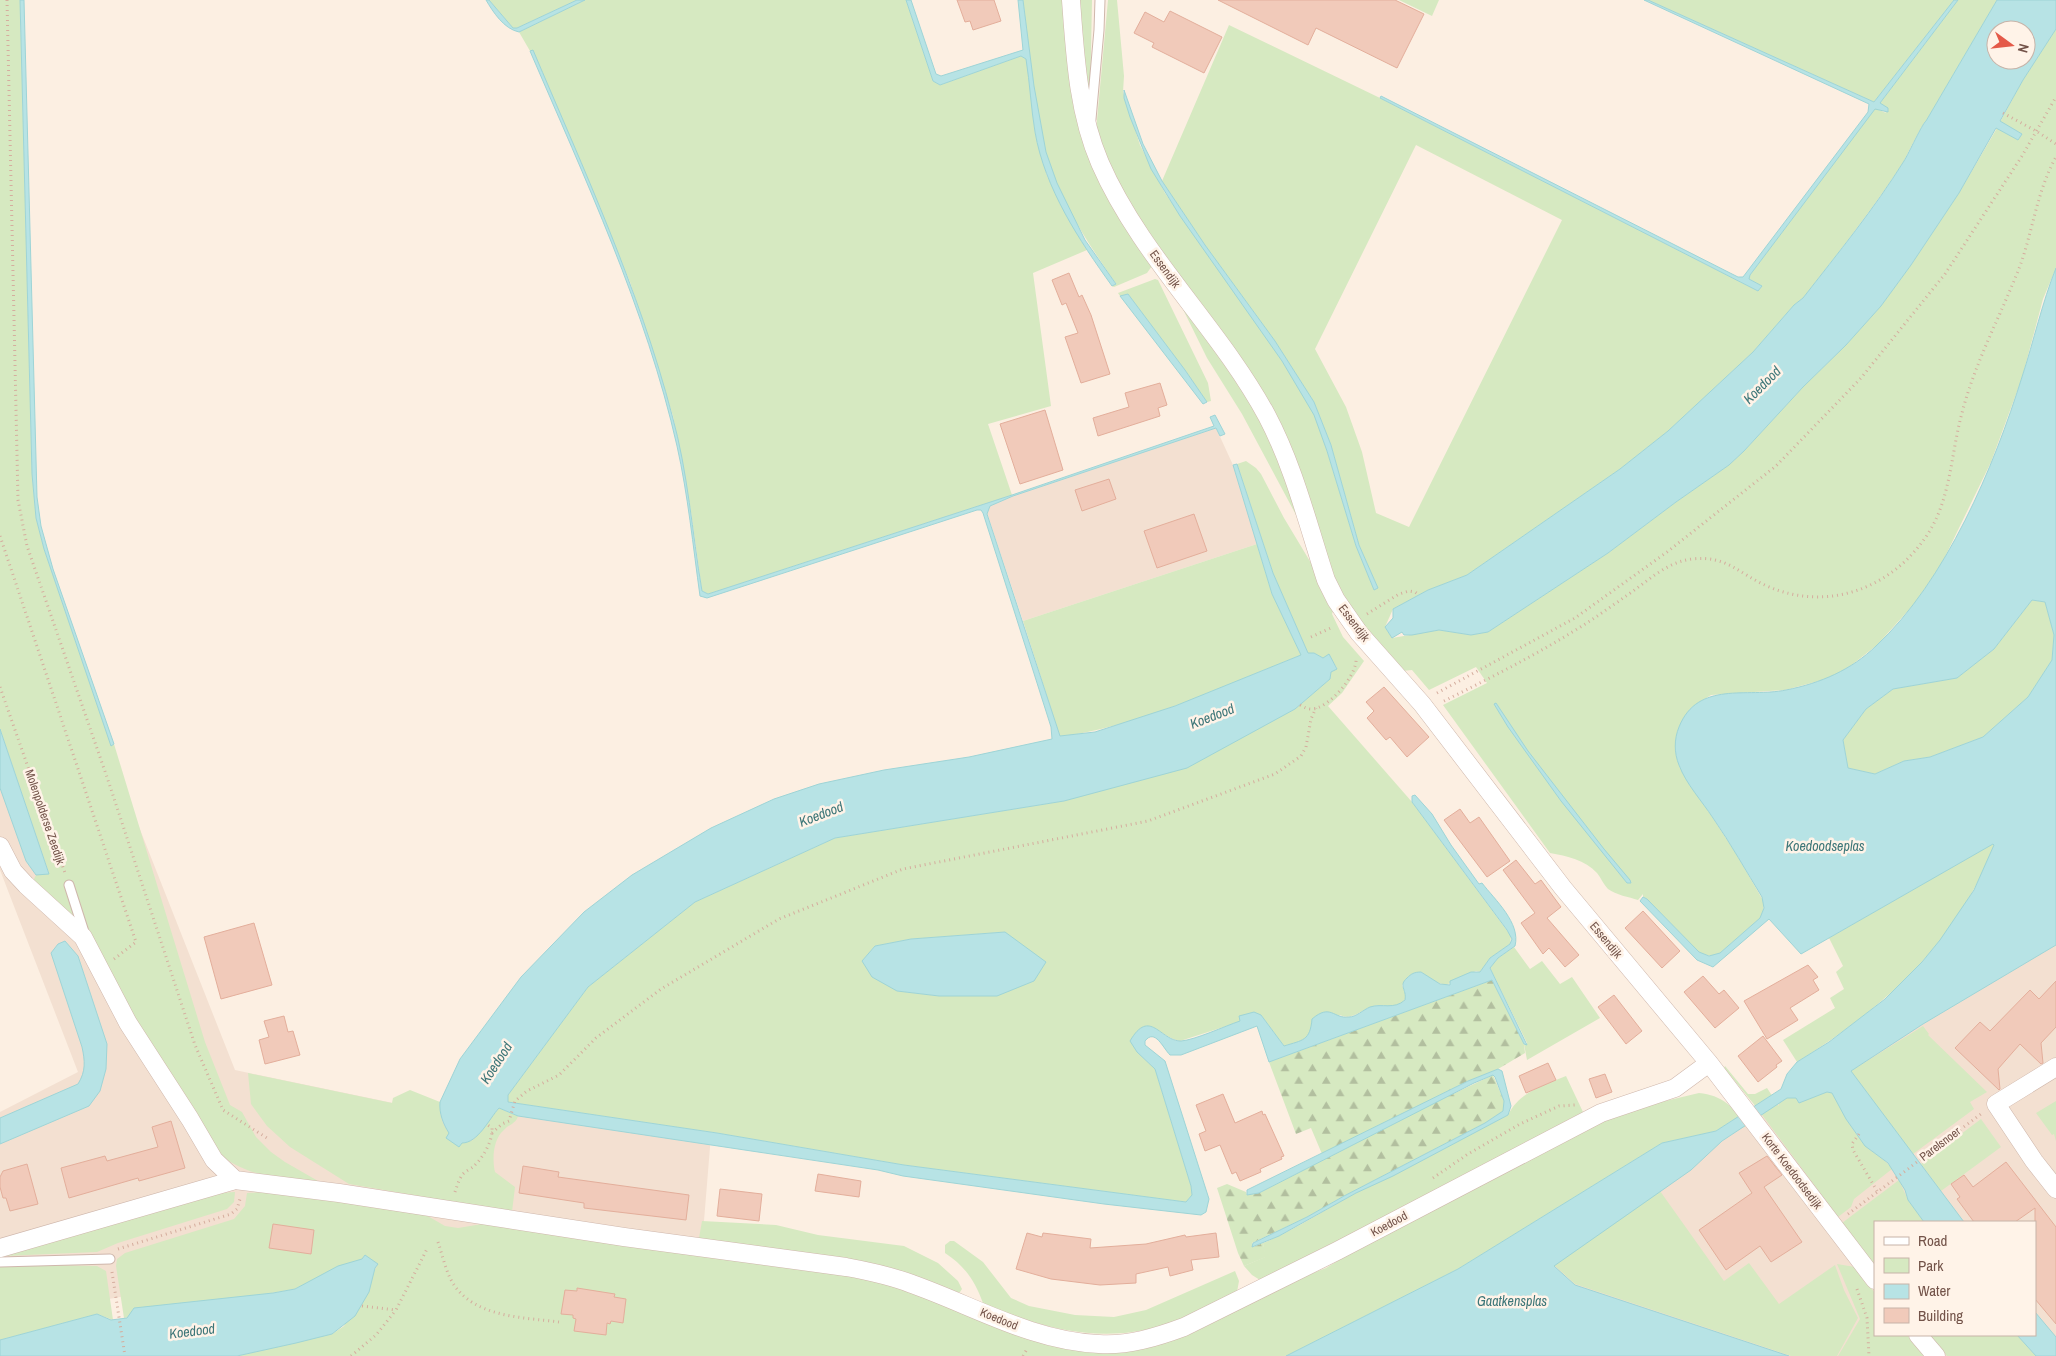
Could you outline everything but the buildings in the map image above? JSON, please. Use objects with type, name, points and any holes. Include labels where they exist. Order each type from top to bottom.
[{"type":"street","name":"Essendijk","points":[[1071,0],[1077,75],[1082,108],[1100,162],[1119,202],[1165,270],[1214,335],[1267,417],[1292,474],[1326,580],[1336,600],[1360,633],[1426,708],[1563,888],[1709,1063]]},
{"type":"street","points":[[0,846],[13,871],[83,937],[128,1023],[214,1160],[235,1180]]},
{"type":"street","name":"Korte Koedoodsedijk","points":[[1709,1063],[1874,1279]]},
{"type":"street","name":"Koedood","points":[[0,1248],[235,1180],[339,1193],[624,1237],[854,1268],[911,1283],[1001,1321],[1034,1332],[1067,1340],[1099,1344],[1122,1344],[1143,1340],[1184,1327],[1337,1251],[1601,1113],[1674,1088],[1709,1063]]},
{"type":"street","points":[[2056,1067],[1996,1104],[2034,1161],[2056,1189]]},
{"type":"street","points":[[1919,1336],[1936,1356]]},
{"type":"lane","name":"Essendijk","points":[[1089,129],[1092,114],[1100,0]]},
{"type":"lane","points":[[69,885],[90,948]]},
{"type":"lane","points":[[0,1262],[110,1259]]},
{"type":"path","points":[[7,0],[18,500],[27,546],[195,1045],[223,1110],[268,1138]]},
{"type":"path","points":[[1426,708],[1435,694],[1574,618],[1644,570],[1776,466],[1861,378],[1901,331],[1966,243],[2056,97]]},
{"type":"path","points":[[2004,112],[2056,144]]},
{"type":"path","points":[[1426,708],[1557,641],[1624,598],[1658,572],[1679,562],[1700,559],[1720,561],[1735,567],[1769,587],[1792,594],[1813,597],[1834,596],[1863,590],[1880,582],[1904,563],[1929,532],[1940,509],[1949,477],[1956,434],[1972,378],[2019,266],[2042,191],[2056,157]]},
{"type":"path","points":[[0,536],[136,942],[107,965],[100,967]]},
{"type":"path","points":[[1311,637],[1336,625]]},
{"type":"path","name":"Molenpolderse Zeedijk","points":[[0,687],[69,885]]},
{"type":"path","points":[[451,1211],[457,1183],[463,1174],[480,1159],[492,1133],[511,1118],[515,1101],[526,1091],[559,1074],[596,1038],[661,990],[779,919],[903,869],[1148,821],[1275,774],[1301,756],[1306,747],[1316,708]]},
{"type":"path","points":[[1431,1180],[1468,1154],[1520,1124],[1559,1106],[1583,1104],[1601,1113]]},
{"type":"path","name":"Parelsnoer","points":[[1877,1191],[1996,1104]]},
{"type":"path","points":[[486,1124],[492,1128],[492,1133]]},
{"type":"path","points":[[1853,1210],[1877,1191],[1853,1150],[1852,1144],[1859,1134]]},
{"type":"path","points":[[124,1356],[110,1259],[116,1250],[123,1247],[231,1214],[240,1203],[241,1193],[235,1180]]},
{"type":"path","points":[[438,1242],[450,1279],[466,1298],[493,1313],[559,1322]]},
{"type":"path","points":[[351,1356],[376,1335],[396,1310],[428,1249]]},
{"type":"path","points":[[1854,1281],[1867,1318],[1869,1356]]},
{"type":"path","points":[[362,1306],[396,1310]]},
{"type":"shaded area","points":[[1216,428],[1233,465],[1257,544],[1023,621],[987,513],[990,506],[1013,496]]},
{"type":"shaded area","points":[[111,756],[235,1070],[393,1103],[711,1135],[693,1356],[267,1270],[0,1319],[0,1112],[78,1072],[0,870],[0,782]]},
{"type":"shaded area","points":[[2056,922],[2056,1356],[1294,1356],[1681,1164]]},
{"type":"green space","points":[[0,0],[20,0],[32,474],[36,518],[44,549],[111,745],[114,744],[205,1042],[230,1105],[242,1112],[256,1137],[271,1152],[318,1181],[257,1173],[223,1157],[170,1081],[91,940],[74,886],[66,888],[75,920],[31,885],[36,875],[49,873],[0,729]]},
{"type":"green space","points":[[489,0],[577,0],[517,28],[513,28]]},
{"type":"green space","points":[[585,0],[906,0],[933,81],[940,85],[1021,56],[1027,59],[1035,133],[1047,176],[1087,250],[1033,273],[1051,406],[988,424],[1012,495],[708,594],[702,591],[691,512],[673,416],[630,282],[533,51],[530,51],[519,32]]},
{"type":"green space","points":[[1023,0],[1064,0],[1070,74],[1152,266],[1147,273],[1114,287],[1112,286],[1116,284],[1066,204],[1045,152],[1034,96]]},
{"type":"green space","points":[[1078,0],[1092,0],[1090,102],[1085,82]]},
{"type":"green space","points":[[1108,0],[1117,0],[1124,76],[1123,92],[1140,145],[1165,193],[1260,328],[1303,393],[1315,415],[1356,546],[1374,590],[1378,588],[1359,545],[1331,445],[1314,402],[1275,341],[1205,245],[1162,181],[1229,25],[1380,98],[1758,291],[1762,286],[1749,279],[1750,275],[1875,108],[1886,113],[1880,103],[1958,0],[1997,0],[1921,127],[1904,161],[1880,196],[1803,298],[1794,305],[1753,352],[1668,431],[1620,469],[1467,575],[1428,590],[1393,609],[1385,627],[1392,638],[1439,630],[1471,635],[1488,632],[1608,553],[1729,465],[1744,451],[1881,306],[1959,193],[1997,128],[2018,140],[2022,134],[2000,122],[2029,70],[2036,70],[2036,60],[2056,29],[2056,268],[2043,299],[2022,378],[1991,462],[1942,563],[1915,603],[1877,645],[1844,671],[1830,678],[1785,690],[1711,695],[1691,708],[1679,727],[1675,750],[1680,768],[1735,852],[1764,902],[1760,918],[1720,953],[1713,956],[1701,954],[1643,897],[1643,894],[1638,900],[1615,893],[1608,889],[1597,873],[1587,865],[1569,857],[1550,853],[1443,705],[1487,683],[1476,667],[1429,690],[1412,670],[1402,671],[1356,617],[1337,584],[1307,497],[1115,180],[1096,131]],"holes":[[[1416,145],[1562,220],[1409,527],[1376,513],[1362,452],[1346,407],[1315,349]]]},
{"type":"green space","points":[[1399,0],[1439,0],[1432,16]]},
{"type":"green space","points":[[1648,0],[1954,0],[1874,102]]},
{"type":"green space","points":[[1155,279],[1158,280],[1208,383],[1211,401],[1207,402],[1128,294],[1120,296],[1118,293]]},
{"type":"green space","points":[[1172,287],[1226,362],[1269,435],[1303,528],[1242,414],[1207,358]]},
{"type":"green space","points":[[1246,461],[1261,474],[1284,518],[1317,573],[1333,611],[1332,614],[1343,637],[1364,661],[1342,693],[1328,706],[1412,802],[1511,936],[1510,944],[1490,958],[1480,972],[1476,971],[1446,985],[1435,982],[1421,972],[1402,985],[1406,996],[1401,1004],[1369,1007],[1349,1017],[1340,1015],[1311,1029],[1304,1039],[1284,1046],[1261,1015],[1180,1041],[1172,1039],[1151,1027],[1137,1052],[1155,1069],[1191,1186],[1192,1195],[1186,1202],[904,1165],[717,1133],[508,1102],[508,1095],[588,987],[695,902],[835,838],[1064,801],[1295,709],[1330,679],[1331,672],[1337,668],[1329,655],[1323,658],[1314,653],[1308,653],[1273,573],[1237,464]],"holes":[[[1005,932],[997,996],[939,996],[897,991],[862,961],[875,946],[911,939]]]},
{"type":"green space","points":[[1257,544],[1272,594],[1301,655],[1153,714],[1091,731],[1060,737],[1023,621]]},
{"type":"green space","points":[[2032,600],[2045,602],[2054,635],[2052,660],[2028,697],[1983,737],[1930,757],[1904,761],[1875,774],[1848,768],[1843,740],[1866,709],[1893,689],[1957,678],[1994,649]]},
{"type":"green space","points":[[1992,844],[1994,845],[1978,880],[1960,913],[1914,970],[1859,1019],[1797,1062],[1783,1040],[1835,1008],[1830,998],[1844,989],[1836,972],[1843,966],[1829,938]]},
{"type":"green space","points":[[1514,947],[1530,969],[1542,961],[1560,984],[1572,977],[1600,1018],[1527,1060],[1524,1044],[1527,1043],[1490,968],[1498,958]]},
{"type":"green space","points":[[1492,980],[1524,1044],[1525,1053],[1498,1069],[1468,1081],[1322,1154],[1311,1128],[1296,1134],[1269,1062]]},
{"type":"green space","points":[[1923,1026],[1928,1035],[1987,1092],[1970,1102],[1974,1109],[1913,1154],[1851,1071]]},
{"type":"green space","points":[[1725,1066],[1748,1094],[1755,1094],[1767,1088],[1779,1106],[1779,1103],[1787,1098],[1796,1098],[1799,1103],[1827,1092],[1832,1093],[1856,1134],[1869,1149],[1887,1162],[1892,1169],[1854,1199],[1851,1207],[1838,1217],[1757,1108],[1724,1068]]},
{"type":"green space","points":[[248,1073],[392,1103],[393,1098],[410,1090],[440,1102],[442,1121],[448,1131],[462,1143],[473,1140],[499,1108],[518,1116],[516,1121],[500,1134],[494,1155],[495,1172],[515,1187],[512,1212],[349,1184],[290,1147],[267,1126],[251,1104]]},
{"type":"green space","points":[[1493,1075],[1504,1101],[1503,1111],[1485,1123],[1307,1217],[1252,1243],[1253,1247],[1263,1243],[1266,1257],[1244,1266],[1217,1188],[1227,1184],[1246,1192],[1247,1195],[1259,1193],[1419,1110]]},
{"type":"green space","points":[[1566,1076],[1583,1112],[1355,1233],[1260,1280],[1252,1275],[1244,1266],[1265,1257],[1263,1243],[1508,1115],[1519,1100],[1533,1090]]},
{"type":"green space","points":[[1699,1093],[1721,1099],[1748,1125],[1740,1129],[1733,1120],[1716,1131],[1662,1143],[1458,1269],[1286,1356],[237,1356],[332,1334],[344,1326],[378,1264],[365,1255],[362,1259],[295,1289],[124,1318],[116,1266],[117,1259],[125,1253],[234,1219],[245,1206],[247,1193],[265,1192],[342,1201],[426,1215],[445,1226],[458,1228],[482,1224],[872,1279],[930,1299],[1002,1330],[1033,1340],[1108,1352],[1326,1268],[1362,1246],[1590,1126],[1657,1103]]},
{"type":"green space","points":[[2056,1101],[2056,1141],[2054,1134],[2052,1135],[2036,1113]]},
{"type":"green space","points":[[1981,1119],[2001,1147],[1941,1191],[1921,1164]]},
{"type":"green space","points":[[1899,1180],[1908,1200],[1923,1221],[1874,1221],[1874,1265],[1842,1223]]},
{"type":"green space","points":[[1660,1191],[1724,1281],[1749,1263],[1779,1304],[1835,1265],[1844,1290],[1858,1318],[1837,1356],[1791,1356],[1575,1284],[1554,1265]]},
{"type":"green space","points":[[235,1192],[234,1202],[227,1209],[118,1243],[97,1252],[3,1256],[220,1193]]},
{"type":"green space","points":[[702,1221],[776,1225],[818,1235],[904,1246],[938,1263],[958,1281],[962,1289],[960,1292],[957,1292],[916,1276],[874,1264],[699,1238]]},
{"type":"green space","points":[[950,1241],[954,1241],[983,1262],[1011,1298],[1029,1306],[1075,1315],[1114,1317],[1146,1310],[1235,1271],[1239,1281],[1237,1292],[1190,1315],[1160,1326],[1115,1334],[1070,1331],[1026,1320],[983,1303],[968,1275],[958,1263],[945,1253],[945,1245]]},
{"type":"green space","points":[[1837,1264],[1855,1267],[1874,1292],[1874,1336],[1908,1336],[1925,1356],[1838,1356],[1860,1319]]},
{"type":"green space","points":[[44,1265],[97,1266],[106,1271],[113,1320],[97,1314],[0,1340],[0,1267]]},
{"type":"green space","points":[[1930,1336],[2018,1336],[2036,1356],[1947,1356]]},
{"type":"water","points":[[20,0],[24,0],[37,497],[41,526],[53,569],[114,744],[111,746],[44,549],[36,518],[32,474]]},
{"type":"water","points":[[486,0],[489,0],[513,28],[517,28],[577,0],[585,0],[519,32],[504,24]]},
{"type":"water","points":[[906,0],[911,0],[936,74],[941,76],[1023,50],[1018,0],[1023,0],[1034,86],[1046,152],[1057,183],[1085,240],[1116,284],[1112,286],[1087,251],[1055,194],[1047,174],[1035,132],[1026,59],[1021,56],[940,85],[933,81]]},
{"type":"water","points":[[1644,0],[1648,0],[1874,102],[1954,0],[1958,0],[1880,103],[1888,108],[1888,112],[1875,109],[1750,275],[1749,279],[1762,286],[1758,291],[1380,98],[1381,96],[1738,277],[1743,277],[1868,112],[1869,104]]},
{"type":"water","points":[[1997,0],[2056,0],[2056,29],[2036,60],[2036,20],[1986,20],[1986,70],[2029,70],[2000,121],[2022,134],[2018,140],[1996,128],[1959,193],[1881,306],[1744,451],[1729,465],[1608,553],[1488,632],[1471,635],[1439,630],[1404,635],[1402,632],[1392,638],[1385,627],[1393,618],[1393,609],[1428,590],[1467,575],[1620,469],[1668,431],[1753,352],[1794,305],[1803,298],[1855,231],[1904,161]]},
{"type":"water","points":[[533,50],[609,230],[644,322],[659,368],[682,458],[702,591],[708,594],[1012,495],[1214,426],[1210,417],[1215,415],[1225,434],[1220,436],[1216,428],[1013,496],[990,506],[987,514],[1060,736],[1095,732],[1175,706],[1301,655],[1272,594],[1233,465],[1237,464],[1273,573],[1308,653],[1314,653],[1323,658],[1329,654],[1337,669],[1331,672],[1330,679],[1295,709],[1187,768],[1064,801],[835,838],[695,902],[588,987],[508,1095],[508,1102],[717,1133],[904,1165],[1186,1202],[1192,1195],[1191,1186],[1155,1069],[1137,1052],[1130,1041],[1137,1031],[1149,1026],[1174,1040],[1181,1041],[1202,1036],[1240,1021],[1239,1016],[1254,1012],[1261,1015],[1284,1046],[1307,1036],[1312,1019],[1318,1014],[1328,1012],[1344,1017],[1352,1017],[1370,1007],[1397,1005],[1405,1000],[1404,981],[1416,972],[1421,972],[1440,984],[1450,985],[1450,981],[1471,972],[1480,972],[1490,958],[1510,944],[1512,939],[1507,930],[1412,802],[1412,796],[1415,795],[1432,814],[1451,845],[1479,884],[1482,883],[1511,920],[1516,937],[1515,946],[1498,958],[1490,968],[1527,1045],[1524,1044],[1492,980],[1269,1062],[1257,1026],[1181,1055],[1170,1055],[1159,1040],[1152,1037],[1149,1038],[1145,1041],[1145,1045],[1165,1061],[1209,1199],[1206,1212],[1201,1215],[1104,1204],[903,1176],[878,1170],[518,1116],[499,1108],[483,1130],[468,1142],[462,1143],[459,1147],[446,1138],[449,1133],[442,1118],[440,1102],[460,1059],[521,977],[584,912],[632,875],[711,828],[774,799],[819,784],[884,770],[969,757],[1052,739],[1051,727],[981,510],[707,598],[700,596],[681,464],[649,344],[593,196],[530,51]]},
{"type":"water","points":[[1124,90],[1143,144],[1162,181],[1205,245],[1275,341],[1314,402],[1331,445],[1359,545],[1378,588],[1374,590],[1356,546],[1314,415],[1282,361],[1180,216],[1151,169],[1130,117],[1124,98]]},
{"type":"water","name":"Koedoodseplas","points":[[2056,268],[2056,945],[1923,1024],[1851,1071],[1963,1221],[1923,1221],[1908,1200],[1905,1190],[1888,1163],[1865,1146],[1846,1119],[1832,1093],[1827,1092],[1799,1103],[1796,1098],[1787,1098],[1722,1141],[1691,1170],[1554,1266],[1575,1285],[1789,1356],[1286,1356],[1458,1269],[1662,1143],[1716,1131],[1781,1089],[1787,1074],[1797,1062],[1829,1042],[1885,999],[1922,962],[1940,940],[1974,890],[1993,844],[1801,954],[1769,919],[1713,967],[1697,960],[1640,901],[1643,897],[1647,899],[1699,952],[1709,956],[1720,953],[1760,918],[1764,908],[1762,897],[1720,828],[1690,786],[1679,765],[1675,746],[1679,727],[1687,712],[1698,703],[1711,697],[1725,694],[1786,690],[1811,684],[1846,669],[1876,646],[1901,619],[1946,556],[1982,485],[2011,412]],"holes":[[[2032,600],[2045,602],[2054,635],[2052,660],[2028,697],[1983,737],[1930,757],[1904,761],[1875,774],[1848,768],[1843,740],[1866,709],[1893,689],[1957,678],[1994,649]]]},
{"type":"water","points":[[1128,294],[1207,402],[1203,404],[1120,296]]},
{"type":"water","points":[[1496,703],[1528,751],[1631,883],[1627,883],[1561,801],[1508,727],[1494,704]]},
{"type":"water","points":[[0,729],[49,874],[36,875],[26,861],[0,788]]},
{"type":"water","points":[[1005,932],[1046,962],[1034,981],[997,996],[939,996],[897,991],[872,977],[862,961],[875,946],[911,939]]},
{"type":"water","points":[[65,941],[78,956],[107,1044],[106,1069],[100,1091],[89,1106],[0,1144],[0,1118],[78,1084],[84,1070],[82,1047],[51,953],[58,944]]},
{"type":"water","points":[[1498,1069],[1502,1071],[1511,1106],[1508,1115],[1393,1176],[1356,1193],[1279,1236],[1252,1247],[1253,1243],[1307,1217],[1485,1123],[1503,1111],[1504,1101],[1495,1077],[1493,1075],[1474,1083],[1259,1193],[1247,1195],[1247,1190],[1468,1081]]},
{"type":"water","points":[[365,1255],[378,1264],[375,1268],[369,1292],[355,1316],[332,1334],[237,1356],[0,1356],[0,1340],[97,1314],[111,1320],[127,1318],[134,1308],[295,1289],[338,1266],[362,1259]]},
{"type":"water","points":[[2036,1313],[2056,1337],[2056,1356],[2036,1356],[2018,1336],[2036,1336]]},
{"type":"water label","name":"Gaatkensplas","points":[[1512,1301]]}]
